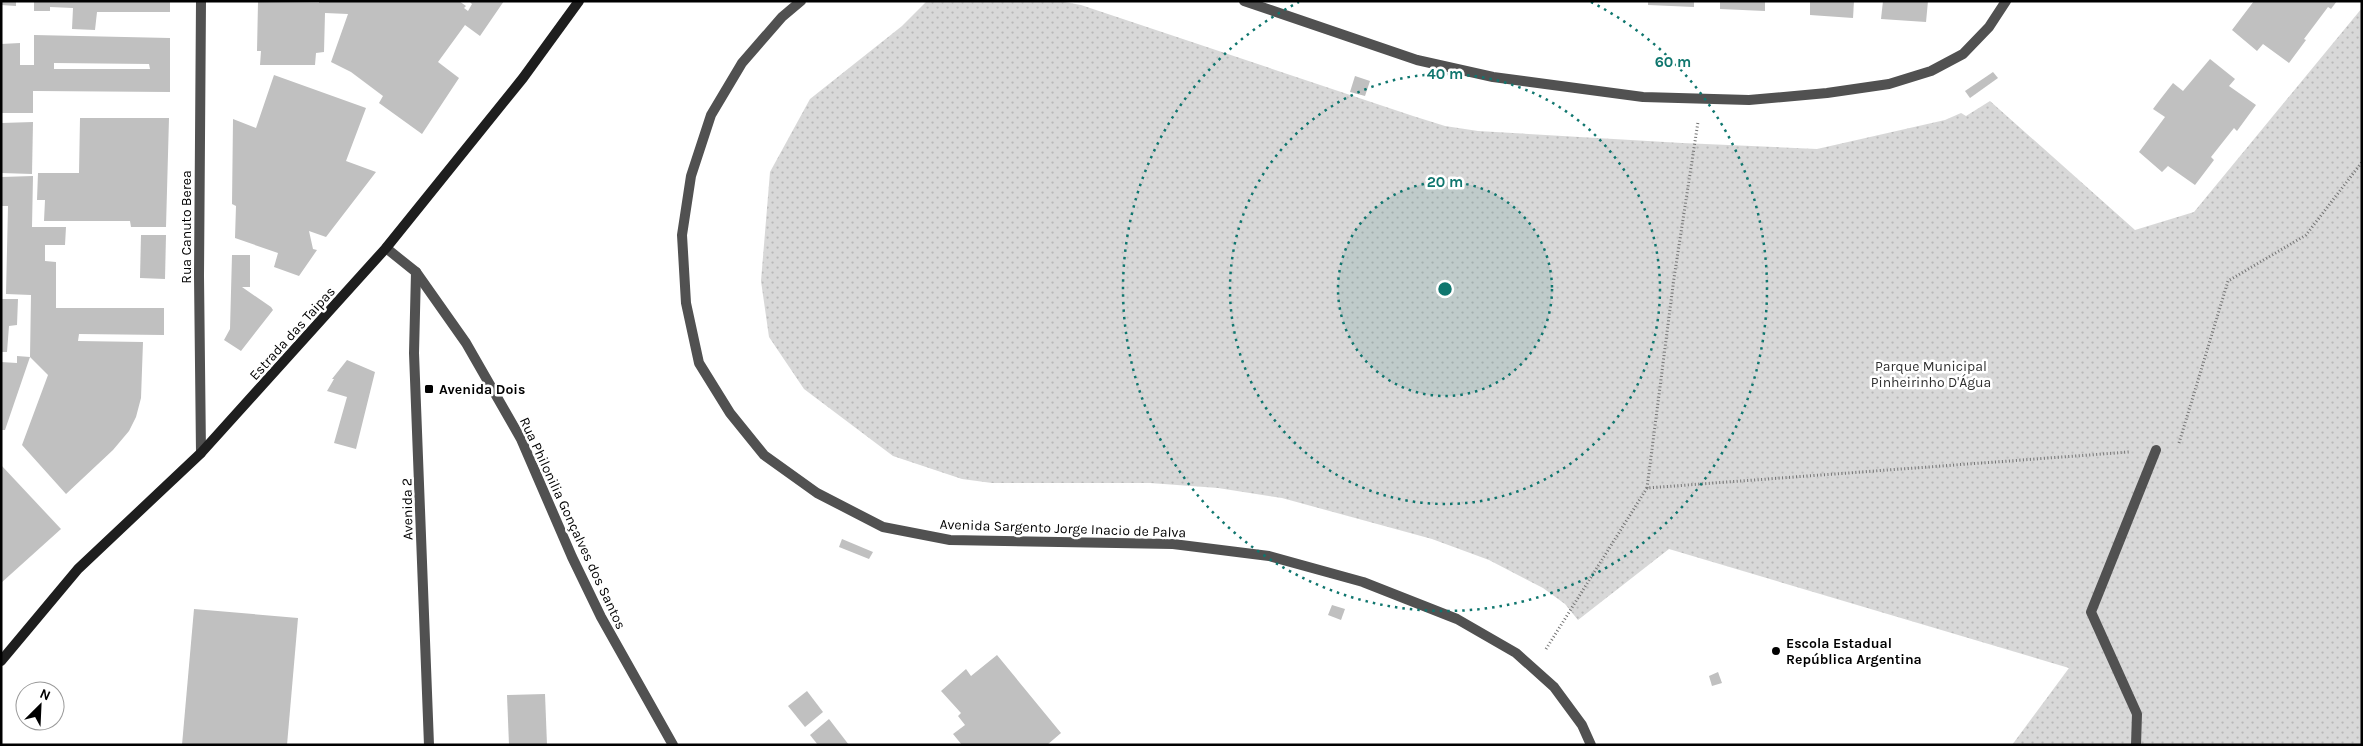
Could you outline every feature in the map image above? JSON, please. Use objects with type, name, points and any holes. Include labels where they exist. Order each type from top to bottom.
[{"type":"main road","name":"Estrada das Taipas","points":[[1,661],[78,569],[201,453],[386,248],[523,78],[579,1]]},
{"type":"street","name":"Rua Canuto Berea","points":[[201,1],[199,276],[201,453]]},
{"type":"street","name":"Avenida Sargento Jorge Inacio de Palva","points":[[800,1],[782,17],[742,63],[711,115],[691,176],[682,235],[686,303],[698,363],[730,414],[764,455],[817,493],[883,527],[950,540],[1173,544],[1268,556],[1363,582],[1456,619],[1516,653],[1554,687],[1582,725],[1591,745]]},
{"type":"street","points":[[1244,1],[1417,60],[1493,77],[1643,97],[1749,100],[1827,94],[1889,84],[1931,71],[1963,54],[1989,27],[2006,1]]},
{"type":"street","name":"Rua Philonilia Gonçalves dos Santos","points":[[386,248],[416,272],[466,343],[521,439],[572,557],[601,617],[673,745]]},
{"type":"street","name":"Avenida 2","points":[[416,272],[414,353],[429,745]]},
{"type":"street","points":[[2136,745],[2137,714],[2092,612],[2156,450]]},
{"type":"path","points":[[1534,669],[1647,488],[1674,278],[1702,98]]},
{"type":"path","points":[[1647,488],[2177,448],[2228,281],[2306,235],[2362,162]]},
{"type":"green space","name":"Parque Municipal Pinheirinho D'Água","points":[[927,1],[1059,1],[1081,5],[1413,116],[1445,126],[1478,131],[1817,149],[1945,120],[1961,113],[1966,116],[1990,101],[2135,230],[2194,212],[2362,8],[2362,745],[2012,745],[2069,668],[1669,549],[1578,620],[1565,604],[1543,588],[1489,560],[1432,539],[1282,498],[1218,488],[1150,483],[992,483],[962,479],[893,456],[804,389],[769,337],[761,281],[770,172],[810,99],[902,26]]},
{"type":"building","points":[[1,1],[16,1],[16,6],[1,5]]},
{"type":"building","points":[[34,1],[170,1],[170,12],[97,12],[95,30],[72,29],[73,8],[50,7],[50,11],[34,11]]},
{"type":"building","points":[[319,1],[459,1],[466,6],[464,8],[468,11],[472,4],[469,1],[504,1],[480,36],[465,25],[438,62],[459,78],[422,134],[379,103],[383,96],[351,72],[331,62],[348,14],[325,13],[324,52],[316,53],[315,65],[260,65],[261,51],[257,51],[258,2],[319,3]]},
{"type":"building","points":[[1648,1],[1694,1],[1694,7],[1648,5]]},
{"type":"building","points":[[1720,1],[1765,1],[1765,11],[1720,9]]},
{"type":"building","points":[[1810,1],[1854,1],[1853,18],[1810,15]]},
{"type":"building","points":[[1883,1],[1928,1],[1926,22],[1881,19]]},
{"type":"building","points":[[2254,1],[2337,1],[2331,9],[2328,7],[2289,63],[2263,44],[2257,51],[2232,30]]},
{"type":"building","points":[[34,35],[170,38],[170,92],[33,91],[33,113],[1,113],[1,44],[20,43],[20,65],[34,65]],"holes":[[[54,63],[149,64],[150,69],[54,69]]]},
{"type":"building","points":[[2210,59],[2235,79],[2229,86],[2256,105],[2237,131],[2234,128],[2211,157],[2214,160],[2195,185],[2168,166],[2162,172],[2139,152],[2165,117],[2153,109],[2159,101],[2173,83],[2183,91]]},
{"type":"building","points":[[1993,72],[1998,78],[1970,98],[1965,91]]},
{"type":"building","points":[[274,75],[366,108],[346,161],[376,172],[326,237],[309,231],[313,249],[317,250],[299,276],[274,267],[278,253],[235,238],[236,206],[232,204],[233,119],[256,128]]},
{"type":"building","points":[[1355,76],[1370,81],[1365,96],[1350,92]]},
{"type":"building","points":[[80,118],[169,118],[166,227],[131,227],[130,221],[44,221],[45,200],[37,200],[38,173],[79,173]]},
{"type":"building","points":[[33,122],[32,174],[1,173],[1,123]]},
{"type":"building","points":[[33,176],[32,227],[66,227],[65,245],[45,245],[45,261],[56,262],[56,308],[164,308],[164,335],[79,334],[78,341],[143,342],[141,398],[136,417],[129,431],[113,450],[66,494],[22,445],[48,375],[30,357],[31,295],[6,294],[8,206],[1,206],[1,177]]},
{"type":"building","points":[[141,235],[166,235],[165,279],[140,278]]},
{"type":"building","points":[[232,255],[250,255],[250,287],[242,287],[273,310],[241,351],[224,340],[230,329]]},
{"type":"building","points":[[1,299],[18,299],[17,325],[9,326],[7,352],[1,352]]},
{"type":"building","points":[[17,356],[30,357],[5,430],[1,430],[1,362],[17,363]]},
{"type":"building","points":[[347,360],[375,372],[356,449],[334,443],[347,397],[327,391],[334,379],[332,379]]},
{"type":"building","points":[[1,465],[61,529],[1,583]]},
{"type":"building","points":[[842,539],[873,552],[869,559],[839,547]]},
{"type":"building","points":[[1332,605],[1345,609],[1341,620],[1328,615]]},
{"type":"building","points":[[194,609],[298,618],[287,745],[182,745]]},
{"type":"building","points":[[997,655],[1061,733],[1047,745],[962,745],[953,734],[965,725],[958,716],[961,713],[941,691],[966,669],[971,676]]},
{"type":"building","points":[[1718,672],[1722,683],[1712,686],[1709,676]]},
{"type":"building","points":[[807,691],[823,712],[805,727],[788,706]]},
{"type":"building","points":[[545,694],[547,745],[509,745],[507,695]]},
{"type":"building","points":[[829,719],[849,745],[818,745],[810,735]]},
{"type":"place","name":"Avenida Dois","points":[[429,389]]},
{"type":"place","name":"Escola Estadual República Argentina","points":[[1776,651]]}]
